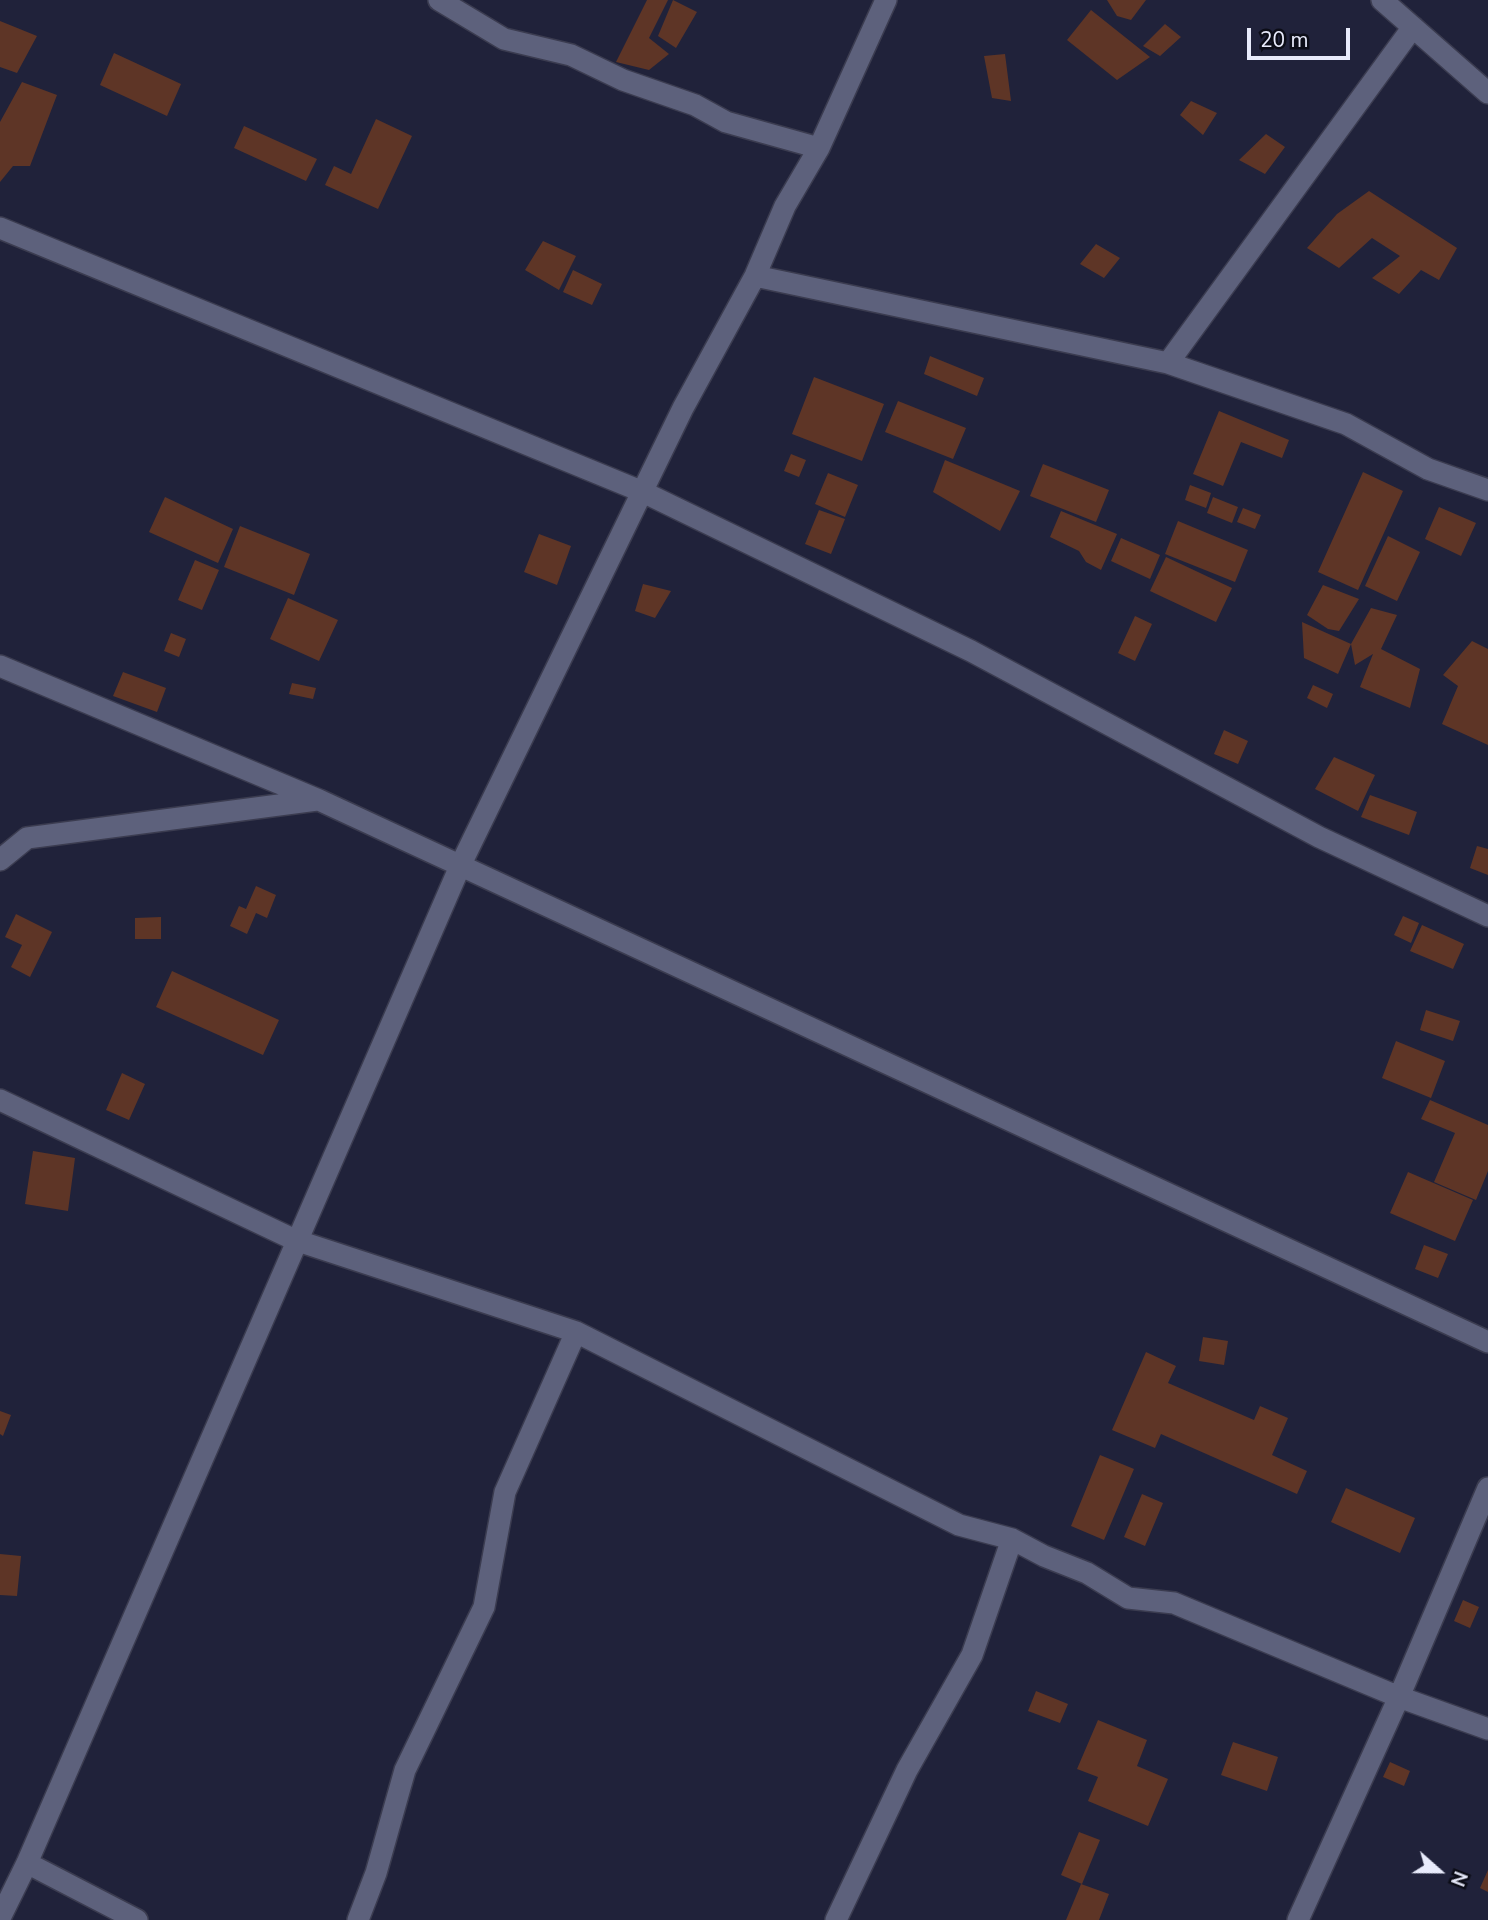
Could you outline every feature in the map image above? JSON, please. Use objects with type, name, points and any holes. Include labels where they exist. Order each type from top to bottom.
[{"type":"street","points":[[0,1918],[27,1863],[295,1240],[461,864],[688,397],[755,276],[785,206],[819,148],[886,0]]},
{"type":"street","points":[[1382,0],[1488,93]]},
{"type":"street","points":[[442,1],[504,38],[571,55],[623,80],[695,105],[726,122],[819,148]]},
{"type":"street","points":[[1168,363],[1413,27]]},
{"type":"street","points":[[0,228],[643,492],[971,651],[1319,838],[1488,916]]},
{"type":"street","points":[[755,276],[1168,363],[1346,424],[1428,469],[1488,490]]},
{"type":"street","points":[[0,666],[319,800],[461,864],[1488,1342]]},
{"type":"street","points":[[0,860],[27,838],[319,800]]},
{"type":"street","points":[[0,1100],[295,1240],[576,1332],[959,1525],[1012,1539],[1044,1556],[1087,1573],[1128,1598],[1174,1603],[1399,1697],[1488,1729]]},
{"type":"street","points":[[358,1920],[376,1873],[405,1769],[484,1607],[505,1492],[576,1332]]},
{"type":"street","points":[[1298,1920],[1399,1697],[1488,1488]]},
{"type":"street","points":[[836,1920],[907,1770],[972,1655],[1012,1539]]},
{"type":"street","points":[[27,1863],[137,1920]]},
{"type":"building","points":[[647,0],[668,0],[649,38],[669,54],[649,70],[616,62]]},
{"type":"building","points":[[673,0],[697,12],[676,48],[658,36]]},
{"type":"building","points":[[1107,0],[1146,0],[1131,20],[1117,16]]},
{"type":"building","points":[[1091,10],[1150,57],[1117,80],[1067,40]]},
{"type":"building","points":[[0,21],[37,36],[17,73],[0,67]]},
{"type":"building","points":[[1165,24],[1181,37],[1160,56],[1143,46]]},
{"type":"building","points":[[114,53],[181,84],[167,116],[100,85]]},
{"type":"building","points":[[1005,54],[1011,101],[992,98],[984,56]]},
{"type":"building","points":[[22,82],[57,95],[30,166],[13,166],[0,182],[0,122]]},
{"type":"building","points":[[1191,101],[1217,113],[1203,135],[1180,115]]},
{"type":"building","points":[[376,119],[412,136],[378,209],[325,185],[334,166],[351,174]]},
{"type":"building","points":[[244,126],[317,159],[306,181],[234,148]]},
{"type":"building","points":[[1266,134],[1285,147],[1265,174],[1239,160]]},
{"type":"building","points":[[1369,191],[1457,248],[1439,280],[1421,270],[1399,294],[1372,278],[1400,256],[1372,238],[1339,268],[1307,248],[1337,214]]},
{"type":"building","points":[[543,241],[576,256],[559,290],[525,270]]},
{"type":"building","points":[[1096,244],[1120,258],[1104,278],[1080,264]]},
{"type":"building","points":[[573,270],[602,284],[592,305],[563,292]]},
{"type":"building","points":[[930,356],[984,378],[977,396],[924,374]]},
{"type":"building","points":[[814,377],[884,404],[862,461],[792,434]]},
{"type":"building","points":[[898,401],[966,428],[953,459],[885,432]]},
{"type":"building","points":[[1219,411],[1289,440],[1282,458],[1241,442],[1223,486],[1193,474]]},
{"type":"building","points":[[791,454],[806,460],[799,477],[784,471]]},
{"type":"building","points":[[945,460],[1020,491],[1000,531],[933,492]]},
{"type":"building","points":[[1043,464],[1109,490],[1096,522],[1030,496]]},
{"type":"building","points":[[1363,472],[1403,491],[1358,590],[1318,572]]},
{"type":"building","points":[[828,473],[858,485],[845,517],[815,504]]},
{"type":"building","points":[[1190,485],[1211,493],[1206,508],[1185,500]]},
{"type":"building","points":[[165,497],[233,529],[218,563],[149,532]]},
{"type":"building","points":[[1213,497],[1238,507],[1232,523],[1207,513]]},
{"type":"building","points":[[1439,507],[1476,523],[1461,556],[1425,539]]},
{"type":"building","points":[[1243,508],[1261,515],[1255,529],[1237,522]]},
{"type":"building","points":[[819,510],[845,519],[831,554],[805,544]]},
{"type":"building","points":[[1061,511],[1117,534],[1101,570],[1086,562],[1079,551],[1050,537]]},
{"type":"building","points":[[1178,521],[1248,550],[1235,582],[1165,554]]},
{"type":"building","points":[[240,526],[310,554],[294,595],[224,567]]},
{"type":"building","points":[[539,534],[571,546],[557,585],[524,572]]},
{"type":"building","points":[[1388,536],[1420,552],[1397,601],[1365,586]]},
{"type":"building","points":[[1121,538],[1160,555],[1150,579],[1111,561]]},
{"type":"building","points":[[1166,557],[1232,588],[1216,622],[1150,591]]},
{"type":"building","points":[[195,560],[219,570],[202,610],[178,600]]},
{"type":"building","points":[[643,584],[671,591],[655,618],[635,611]]},
{"type":"building","points":[[1323,585],[1359,599],[1339,631],[1328,629],[1307,615]]},
{"type":"building","points":[[288,598],[338,620],[319,661],[270,639]]},
{"type":"building","points":[[1371,608],[1397,615],[1381,649],[1420,669],[1410,708],[1360,687],[1373,654],[1355,665],[1351,644]]},
{"type":"building","points":[[1135,616],[1152,624],[1135,661],[1118,653]]},
{"type":"building","points":[[1302,622],[1351,644],[1338,674],[1304,658]]},
{"type":"building","points":[[171,633],[186,639],[179,657],[164,651]]},
{"type":"building","points":[[1472,641],[1488,649],[1488,745],[1442,724],[1458,686],[1443,675]]},
{"type":"building","points":[[123,672],[166,688],[157,712],[113,696]]},
{"type":"building","points":[[292,683],[316,688],[313,699],[289,694]]},
{"type":"building","points":[[1313,685],[1333,694],[1327,708],[1307,698]]},
{"type":"building","points":[[1224,730],[1248,741],[1238,764],[1214,754]]},
{"type":"building","points":[[1334,757],[1375,775],[1358,811],[1315,789]]},
{"type":"building","points":[[1370,795],[1417,812],[1409,835],[1361,817]]},
{"type":"building","points":[[1477,846],[1488,849],[1488,875],[1470,868]]},
{"type":"building","points":[[256,886],[276,895],[267,918],[256,913],[247,934],[230,926],[239,906],[246,909]]},
{"type":"building","points":[[16,914],[52,932],[30,977],[11,967],[22,945],[5,937]]},
{"type":"building","points":[[1403,916],[1419,923],[1411,943],[1394,935]]},
{"type":"building","points":[[161,917],[161,939],[135,939],[135,918]]},
{"type":"building","points":[[1422,925],[1464,944],[1453,969],[1410,951]]},
{"type":"building","points":[[172,971],[279,1020],[263,1055],[156,1007]]},
{"type":"building","points":[[1426,1010],[1460,1021],[1453,1041],[1420,1030]]},
{"type":"building","points":[[1396,1041],[1445,1061],[1431,1098],[1382,1078]]},
{"type":"building","points":[[122,1073],[145,1084],[129,1120],[106,1110]]},
{"type":"building","points":[[1430,1100],[1488,1125],[1488,1171],[1476,1200],[1434,1182],[1455,1133],[1421,1119]]},
{"type":"building","points":[[33,1151],[75,1158],[68,1211],[25,1204]]},
{"type":"building","points":[[1408,1172],[1473,1200],[1455,1241],[1390,1213]]},
{"type":"building","points":[[1424,1245],[1448,1254],[1438,1278],[1415,1269]]},
{"type":"building","points":[[1203,1337],[1228,1341],[1224,1365],[1199,1361]]},
{"type":"building","points":[[1146,1352],[1176,1366],[1168,1383],[1254,1420],[1260,1406],[1288,1418],[1272,1455],[1307,1471],[1297,1494],[1161,1434],[1155,1448],[1112,1430]]},
{"type":"building","points":[[0,1411],[11,1415],[3,1436],[0,1434]]},
{"type":"building","points":[[1100,1455],[1134,1469],[1104,1540],[1071,1526]]},
{"type":"building","points":[[1346,1488],[1415,1518],[1400,1553],[1331,1522]]},
{"type":"building","points":[[1142,1494],[1163,1503],[1145,1546],[1124,1537]]},
{"type":"building","points":[[0,1554],[21,1556],[17,1596],[0,1595]]},
{"type":"building","points":[[1463,1600],[1479,1607],[1470,1628],[1454,1621]]},
{"type":"building","points":[[1036,1691],[1068,1704],[1060,1723],[1028,1711]]},
{"type":"building","points":[[1098,1720],[1147,1740],[1137,1766],[1168,1779],[1148,1826],[1088,1801],[1098,1777],[1077,1769]]},
{"type":"building","points":[[1233,1742],[1278,1757],[1267,1791],[1221,1775]]},
{"type":"building","points":[[1390,1762],[1410,1771],[1404,1786],[1383,1777]]},
{"type":"building","points":[[1079,1832],[1100,1840],[1082,1884],[1061,1875]]},
{"type":"building","points":[[1488,1870],[1488,1892],[1480,1888]]},
{"type":"building","points":[[1081,1884],[1109,1894],[1099,1920],[1066,1920]]}]
